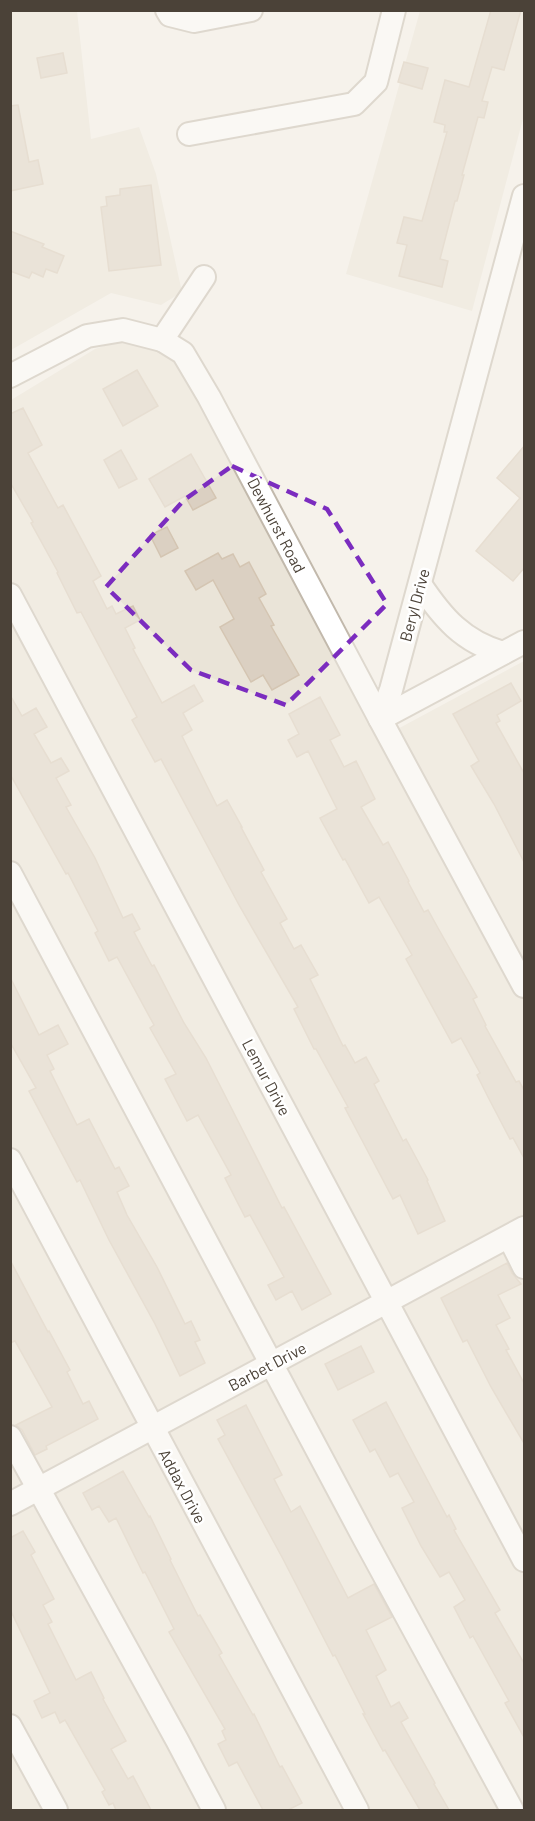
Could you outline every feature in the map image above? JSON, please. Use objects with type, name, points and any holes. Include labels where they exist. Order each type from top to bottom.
[{"type":"street","points":[[167,10],[170,15],[194,21],[251,10]]},
{"type":"street","points":[[189,134],[354,104],[376,82],[394,10]]},
{"type":"street","name":"Beryl Drive","points":[[380,719],[391,690],[525,196]]},
{"type":"street","points":[[162,340],[204,277]]},
{"type":"street","name":"Dewhurst Road","points":[[10,376],[87,336],[123,330],[162,340],[183,353],[209,397],[380,719]]},
{"type":"street","points":[[420,584],[448,622],[489,649],[503,653]]},
{"type":"street","name":"Lemur Drive","points":[[10,595],[525,1560]]},
{"type":"street","points":[[525,642],[380,719],[525,986]]},
{"type":"street","points":[[10,873],[512,1810]]},
{"type":"street","name":"Addax Drive","points":[[10,1160],[357,1810]]},
{"type":"street","points":[[517,1233],[525,1267]]},
{"type":"street","name":"Barbet Drive","points":[[10,1504],[517,1233]]},
{"type":"street","points":[[10,1437],[214,1810]]},
{"type":"street","points":[[10,1726],[56,1810]]},
{"type":"highlighted area","points":[[232,466],[327,509],[387,604],[286,705],[191,670],[106,587],[184,500]]},
{"type":"shaded area","points":[[11,11],[77,11],[91,139],[139,127],[156,174],[182,292],[161,305],[111,293],[11,350]]},
{"type":"shaded area","points":[[420,11],[524,11],[524,115],[472,311],[346,274]]},
{"type":"shaded area","points":[[122,340],[156,348],[181,367],[379,739],[524,661],[524,1810],[11,1810],[11,400],[95,349]]},
{"type":"building","points":[[491,10],[521,10],[504,70],[492,67],[482,101],[488,102],[484,118],[478,117],[440,259],[448,261],[442,287],[399,276],[407,245],[397,243],[404,217],[422,221],[447,132],[444,132],[445,125],[434,122],[445,80],[469,87]]},
{"type":"building","points":[[63,53],[67,73],[41,78],[37,58]]},
{"type":"building","points":[[404,62],[428,68],[422,89],[398,82]]},
{"type":"building","points":[[18,105],[29,162],[38,160],[43,184],[10,191],[10,106]]},
{"type":"building","points":[[151,185],[161,265],[109,271],[101,207],[107,206],[106,197],[120,195],[120,189]]},
{"type":"building","points":[[10,231],[44,244],[42,247],[64,256],[57,273],[46,269],[43,277],[32,272],[29,278],[10,271]]},
{"type":"building","points":[[137,370],[158,406],[123,426],[103,389]]},
{"type":"building","points":[[23,408],[42,445],[28,453],[58,508],[63,505],[101,576],[93,581],[107,609],[112,606],[116,614],[133,606],[140,620],[125,628],[135,648],[133,649],[162,703],[194,685],[203,701],[183,713],[192,730],[182,736],[217,806],[227,800],[242,827],[264,870],[261,872],[287,919],[280,923],[294,949],[301,945],[318,975],[310,979],[343,1046],[345,1045],[355,1063],[366,1057],[379,1081],[374,1084],[403,1141],[406,1139],[428,1180],[445,1221],[418,1234],[400,1195],[393,1199],[345,1108],[348,1107],[294,1009],[298,1007],[239,905],[161,759],[155,762],[132,720],[137,717],[81,612],[77,613],[31,523],[33,522],[10,482],[10,414]]},
{"type":"building","points":[[525,445],[525,567],[513,581],[476,551],[520,498],[497,478]]},
{"type":"building","points":[[121,450],[137,479],[119,488],[104,460]]},
{"type":"building","points":[[191,454],[216,498],[193,510],[185,496],[165,507],[149,479]]},
{"type":"building","points":[[167,527],[178,548],[161,557],[150,535]]},
{"type":"building","points":[[218,553],[222,559],[233,554],[240,567],[249,562],[266,594],[259,598],[274,625],[271,626],[299,675],[272,690],[263,675],[251,682],[220,627],[234,619],[213,580],[196,590],[185,571]]},
{"type":"building","points":[[511,683],[521,701],[497,715],[500,721],[496,723],[525,775],[525,864],[494,804],[471,766],[479,761],[453,714]]},
{"type":"building","points":[[10,695],[22,716],[36,708],[47,727],[34,734],[51,763],[61,758],[69,771],[56,778],[71,805],[66,807],[95,858],[123,918],[132,914],[140,929],[134,932],[206,1058],[282,1208],[284,1207],[331,1294],[302,1310],[292,1291],[276,1300],[268,1285],[284,1277],[250,1215],[245,1217],[225,1178],[231,1175],[198,1115],[187,1121],[165,1079],[176,1074],[150,1028],[154,1025],[117,957],[109,961],[95,933],[98,931],[68,873],[66,874],[10,774]]},
{"type":"building","points":[[320,697],[340,735],[330,740],[344,767],[356,761],[375,799],[361,807],[383,845],[388,842],[424,912],[428,910],[477,997],[473,999],[485,1026],[516,1082],[519,1081],[525,1092],[525,1160],[513,1138],[510,1139],[477,1075],[480,1073],[461,1038],[452,1043],[406,959],[412,955],[379,897],[369,903],[320,818],[337,809],[308,751],[297,757],[288,740],[299,734],[289,714]]},
{"type":"building","points":[[10,977],[39,1035],[58,1025],[68,1044],[47,1055],[54,1069],[50,1071],[77,1125],[89,1119],[115,1169],[119,1167],[129,1186],[117,1192],[127,1215],[157,1267],[185,1324],[191,1321],[200,1340],[195,1342],[205,1363],[180,1376],[80,1180],[77,1182],[29,1091],[36,1088],[10,1042]]},
{"type":"building","points":[[10,1260],[70,1370],[67,1372],[83,1404],[89,1401],[98,1419],[46,1446],[47,1449],[35,1455],[22,1430],[16,1425],[52,1407],[15,1341],[10,1343]]},
{"type":"building","points":[[507,1263],[521,1284],[498,1295],[510,1318],[496,1325],[509,1349],[506,1350],[525,1385],[525,1445],[467,1340],[463,1342],[441,1298]]},
{"type":"building","points":[[361,1346],[374,1372],[338,1390],[325,1364]]},
{"type":"building","points":[[386,1402],[447,1517],[449,1515],[456,1529],[454,1530],[500,1610],[495,1613],[525,1665],[525,1739],[505,1703],[509,1701],[473,1636],[470,1638],[454,1607],[465,1600],[449,1572],[440,1577],[402,1508],[414,1502],[398,1473],[390,1477],[375,1449],[370,1452],[353,1420]]},
{"type":"building","points":[[246,1405],[282,1475],[274,1479],[291,1512],[300,1506],[348,1598],[374,1584],[392,1617],[366,1630],[386,1670],[376,1676],[391,1707],[399,1702],[408,1718],[401,1722],[449,1810],[420,1810],[385,1750],[383,1751],[335,1655],[333,1656],[218,1439],[225,1435],[217,1420]]},
{"type":"building","points":[[123,1471],[150,1516],[198,1616],[200,1615],[222,1653],[219,1655],[302,1803],[288,1810],[263,1810],[237,1762],[229,1766],[218,1744],[226,1740],[222,1731],[225,1729],[169,1632],[174,1629],[145,1572],[143,1573],[116,1518],[109,1522],[99,1506],[92,1510],[83,1493]]},
{"type":"building","points":[[23,1531],[35,1552],[31,1555],[54,1599],[43,1605],[52,1622],[48,1624],[76,1680],[91,1672],[126,1741],[111,1749],[128,1779],[133,1776],[151,1810],[116,1810],[113,1803],[109,1805],[102,1792],[105,1790],[65,1720],[60,1723],[55,1712],[42,1718],[34,1701],[50,1693],[10,1609],[10,1538]]}]
